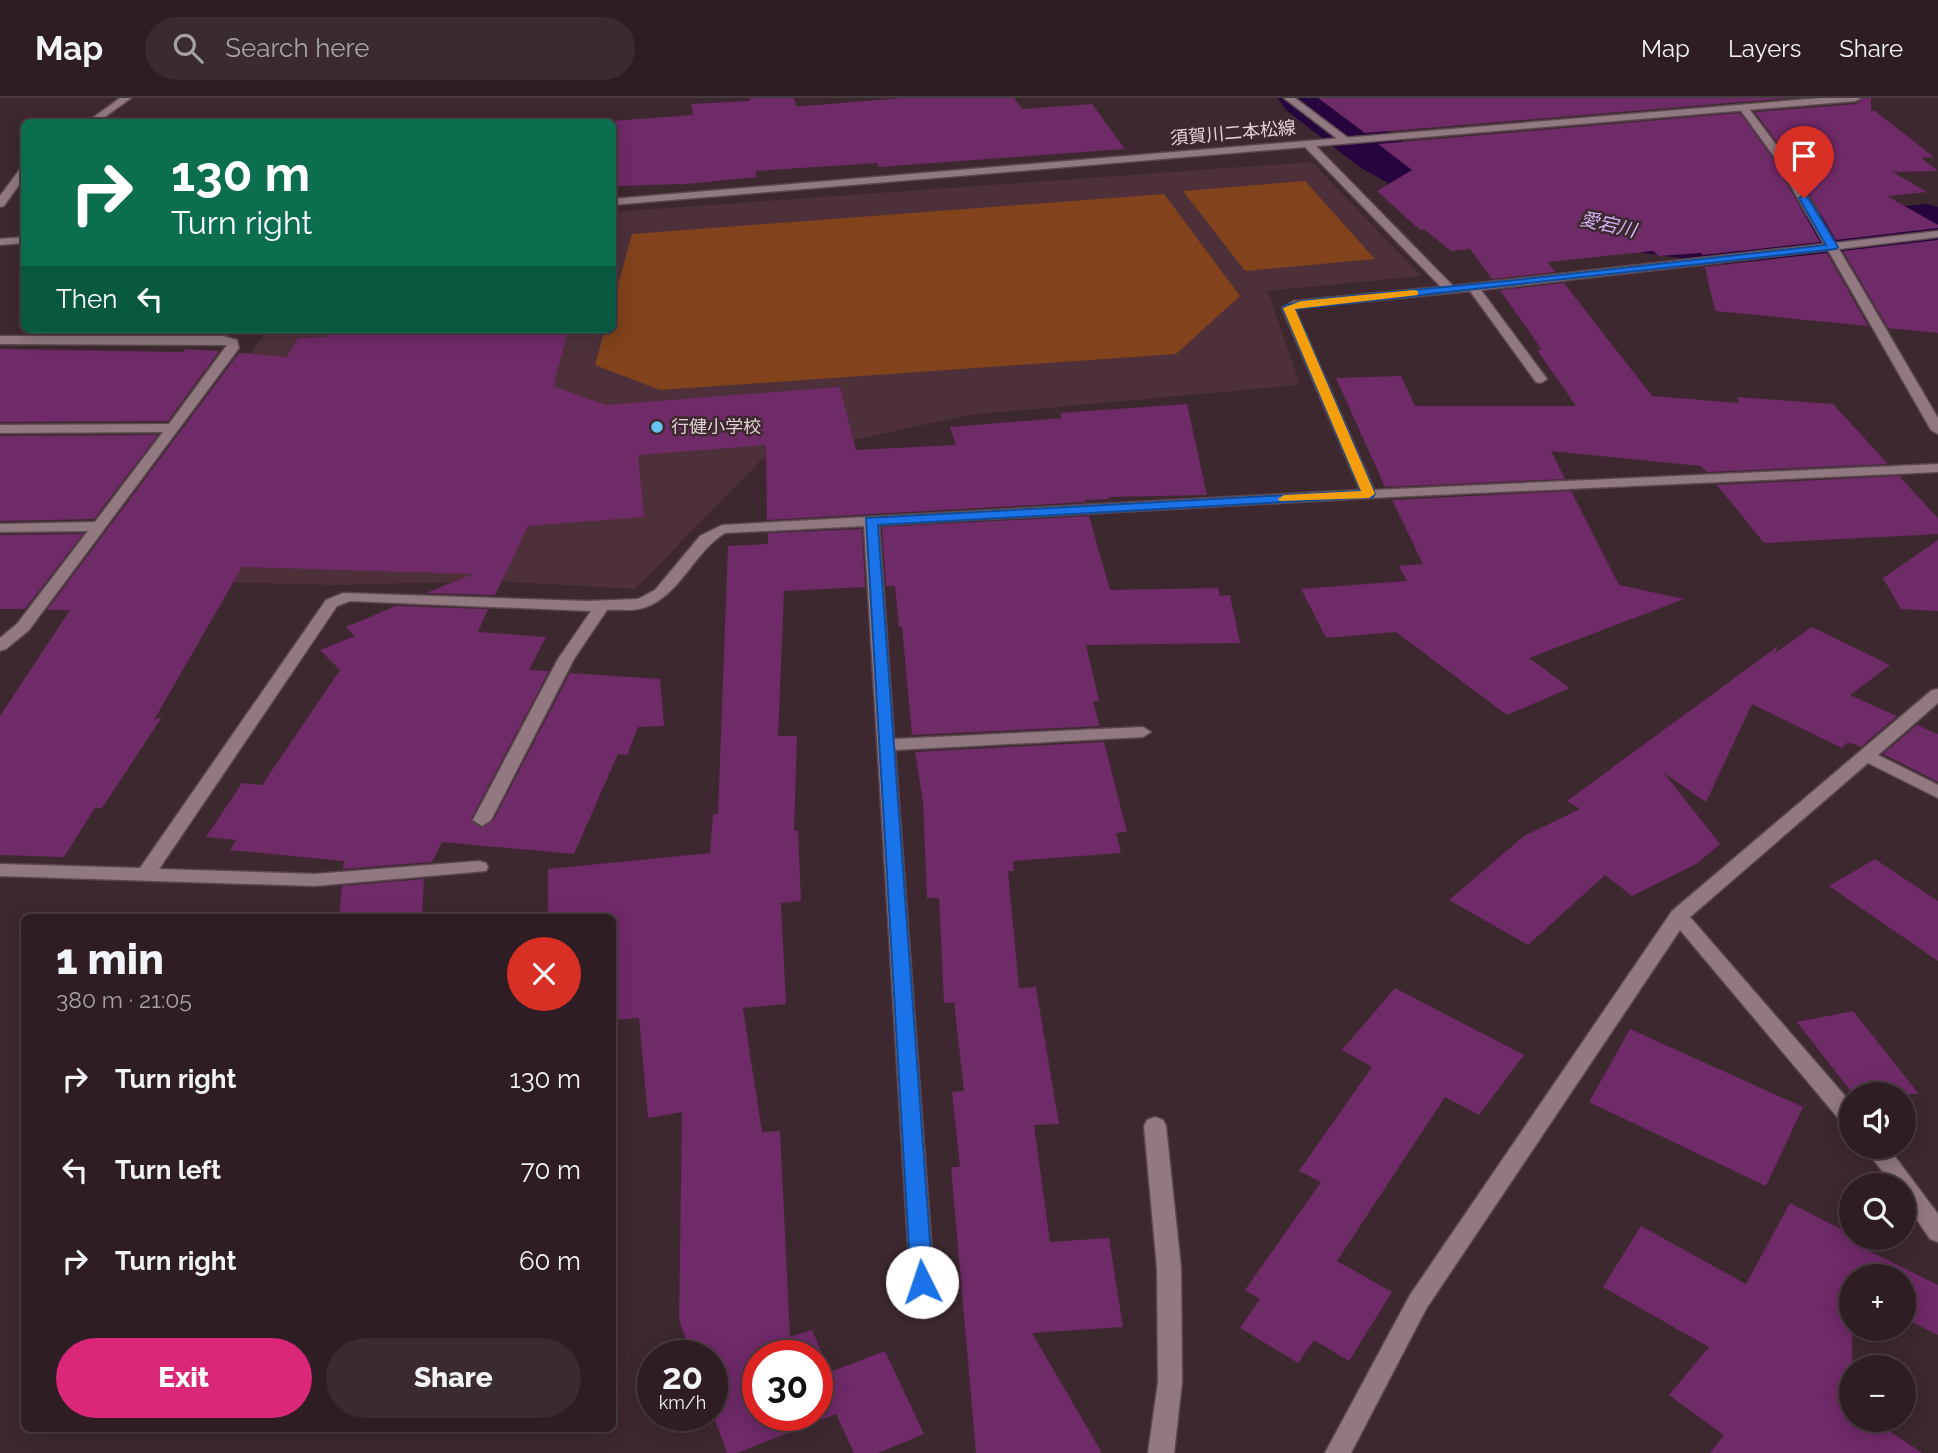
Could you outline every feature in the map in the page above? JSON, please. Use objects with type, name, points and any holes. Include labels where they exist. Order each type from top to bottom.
[{"type":"street","points":[[96,119],[126,98]]},
{"type":"street","points":[[1289,98],[1347,141]]},
{"type":"street","name":"須賀川二本松線","points":[[616,202],[1856,98]]},
{"type":"street","points":[[1744,108],[1778,154],[1938,430]]},
{"type":"street","points":[[1308,144],[1450,289]]},
{"type":"street","points":[[0,204],[21,175]]},
{"type":"street","points":[[1369,494],[1289,308],[1301,304],[1938,234]]},
{"type":"street","points":[[0,242],[21,240]]},
{"type":"street","points":[[1473,287],[1541,379]]},
{"type":"street","points":[[0,341],[223,340],[233,343],[233,348],[23,627],[0,646]]},
{"type":"street","points":[[0,429],[173,428]]},
{"type":"street","points":[[146,874],[331,603],[348,596],[602,606],[641,604],[660,593],[705,539],[722,529],[1369,494],[1938,468]]},
{"type":"street","points":[[871,521],[924,1309]]},
{"type":"street","points":[[0,528],[100,526]]},
{"type":"street","points":[[482,820],[566,659],[602,606]]},
{"type":"street","points":[[1338,1453],[1418,1303],[1679,916],[1938,694]]},
{"type":"street","points":[[885,745],[1143,732]]},
{"type":"street","points":[[1867,756],[1938,792]]},
{"type":"street","points":[[0,870],[315,880],[479,867]]},
{"type":"street","points":[[1679,916],[1839,1104]]},
{"type":"street","points":[[1155,1126],[1169,1268],[1170,1382],[1161,1453]]},
{"type":"street","points":[[1885,1159],[1938,1232]]},
{"type":"shaded area","points":[[1312,162],[1421,276],[1268,291],[1300,385],[969,415],[761,460],[635,589],[496,581],[334,585],[89,579],[265,333],[616,333],[616,212]]},
{"type":"shaded area","points":[[1305,181],[1375,259],[1245,271],[1183,191]]},
{"type":"shaded area","points":[[1164,194],[1240,296],[1176,354],[660,390],[595,365],[604,333],[616,333],[616,292],[632,234]]},
{"type":"building","points":[[749,98],[794,98],[796,106],[805,106],[903,98],[1014,98],[1022,109],[1092,104],[1125,149],[879,167],[877,163],[755,171],[757,177],[686,184],[616,186],[616,121],[693,115],[691,104],[750,101]]},
{"type":"building","points":[[1318,98],[1789,98],[1365,133]]},
{"type":"building","points":[[1863,98],[1871,98],[1871,111],[1875,111],[1934,157],[1921,158],[1938,171],[1893,172],[1927,192],[1887,196],[1938,225],[1938,228],[1836,240],[1785,153],[1755,112],[1856,104]]},
{"type":"building","points":[[1740,113],[1771,156],[1820,242],[1702,255],[1659,256],[1653,251],[1548,262],[1555,272],[1492,279],[1470,249],[1451,251],[1425,230],[1419,229],[1377,191],[1412,170],[1378,144]]},
{"type":"building","points":[[1938,240],[1938,333],[1888,328],[1843,251]]},
{"type":"building","points":[[1827,253],[1868,326],[1715,311],[1705,267]]},
{"type":"building","points":[[1564,283],[1652,396],[1739,403],[1737,397],[1833,404],[1888,464],[1707,472],[1701,466],[1551,451],[1565,479],[1385,487],[1336,378],[1401,376],[1415,406],[1576,406],[1537,350],[1542,350],[1500,290]]},
{"type":"building","points":[[328,333],[568,333],[553,386],[606,405],[840,387],[856,450],[956,445],[950,427],[1062,418],[1060,413],[1187,404],[1207,495],[1108,497],[1109,499],[1085,500],[1086,502],[767,520],[766,445],[638,455],[644,517],[528,526],[495,595],[426,593],[473,574],[242,567],[154,720],[162,717],[102,808],[95,808],[64,857],[0,855],[0,716],[70,610],[47,610],[239,353],[287,357],[298,338],[326,337]]},
{"type":"building","points":[[0,349],[219,351],[168,421],[0,422]]},
{"type":"building","points":[[158,435],[94,519],[0,521],[0,436]]},
{"type":"building","points":[[1899,476],[1938,518],[1938,534],[1764,543],[1717,485]]},
{"type":"building","points":[[1571,491],[1619,585],[1684,599],[1529,658],[1570,688],[1507,715],[1396,632],[1326,638],[1301,589],[1407,581],[1399,566],[1423,564],[1392,500]]},
{"type":"building","points":[[1089,516],[1110,590],[1218,588],[1220,596],[1230,595],[1240,643],[1086,645],[1099,701],[1093,702],[1100,726],[912,735],[902,627],[899,627],[895,586],[886,586],[882,527]]},
{"type":"building","points":[[862,529],[865,587],[784,591],[778,736],[797,736],[794,831],[798,831],[801,901],[781,903],[786,1004],[743,1008],[762,1132],[780,1131],[790,1337],[812,1330],[816,1340],[742,1340],[742,1431],[793,1431],[737,1453],[727,1453],[719,1431],[728,1431],[728,1340],[686,1340],[679,1320],[682,1112],[648,1118],[639,1018],[616,1020],[616,914],[548,914],[548,869],[710,853],[713,814],[718,814],[728,546],[768,544],[768,533]]},
{"type":"building","points":[[83,534],[25,609],[0,609],[0,535]]},
{"type":"building","points":[[1938,540],[1938,611],[1901,609],[1883,578]]},
{"type":"building","points":[[396,606],[488,609],[478,632],[546,637],[529,670],[549,671],[471,819],[481,828],[493,821],[570,673],[660,679],[664,726],[638,727],[627,755],[618,754],[574,854],[442,842],[432,862],[343,869],[344,861],[230,850],[236,840],[206,837],[242,783],[262,785],[340,670],[320,650],[355,636],[346,627]]},
{"type":"building","points":[[1812,627],[1890,665],[1850,695],[1897,716],[1861,747],[1848,742],[1842,748],[1752,704],[1706,802],[1664,773],[1720,844],[1696,864],[1632,896],[1605,875],[1528,945],[1449,900],[1524,836],[1580,809],[1567,801],[1778,646],[1775,653]]},
{"type":"building","points":[[1917,725],[1938,734],[1938,782],[1883,754]]},
{"type":"building","points":[[1104,742],[1127,832],[1116,833],[1121,853],[1013,861],[1014,871],[1008,871],[1019,988],[1036,987],[1059,1124],[1034,1125],[1050,1242],[1109,1238],[1123,1327],[1032,1333],[1102,1453],[976,1453],[951,1167],[960,1167],[952,1092],[964,1091],[954,1002],[944,1003],[939,898],[927,898],[923,802],[915,752]]},
{"type":"building","points":[[1875,859],[1938,901],[1938,961],[1829,886]]},
{"type":"building","points":[[424,879],[422,914],[339,914],[342,886]]},
{"type":"building","points":[[1395,988],[1524,1055],[1479,1115],[1445,1097],[1337,1261],[1392,1292],[1349,1361],[1314,1340],[1298,1363],[1240,1328],[1260,1299],[1245,1290],[1321,1182],[1299,1171],[1372,1067],[1342,1050]]},
{"type":"building","points":[[1853,1011],[1909,1082],[1844,1082],[1797,1022]]},
{"type":"building","points":[[1630,1029],[1803,1107],[1766,1186],[1589,1102]]},
{"type":"building","points":[[1790,1203],[1839,1228],[1839,1250],[1867,1250],[1895,1264],[1839,1264],[1839,1341],[1852,1341],[1852,1355],[1839,1355],[1839,1432],[1891,1432],[1922,1453],[1710,1453],[1724,1435],[1669,1395],[1709,1347],[1603,1287],[1641,1226],[1746,1284]]},
{"type":"building","points":[[1916,1274],[1938,1285],[1938,1335],[1916,1324]]},
{"type":"building","points":[[885,1351],[924,1434],[878,1453],[854,1453],[836,1414],[833,1415],[833,1371]]},
{"type":"waterway","name":"愛宕川","points":[[1306,98],[1382,155],[1428,180],[1508,203],[1638,232],[1722,244],[1926,224],[1938,229]]},
{"type":"slow traffic","points":[[1284,499],[1369,494],[1289,308],[1301,304],[1414,293]]},
{"type":"place","name":"行健小学校","points":[[657,427]]},
{"type":"route","points":[[922,1282],[871,521],[1369,494],[1289,308],[1301,304],[1516,284],[1833,247],[1804,198]]}]
